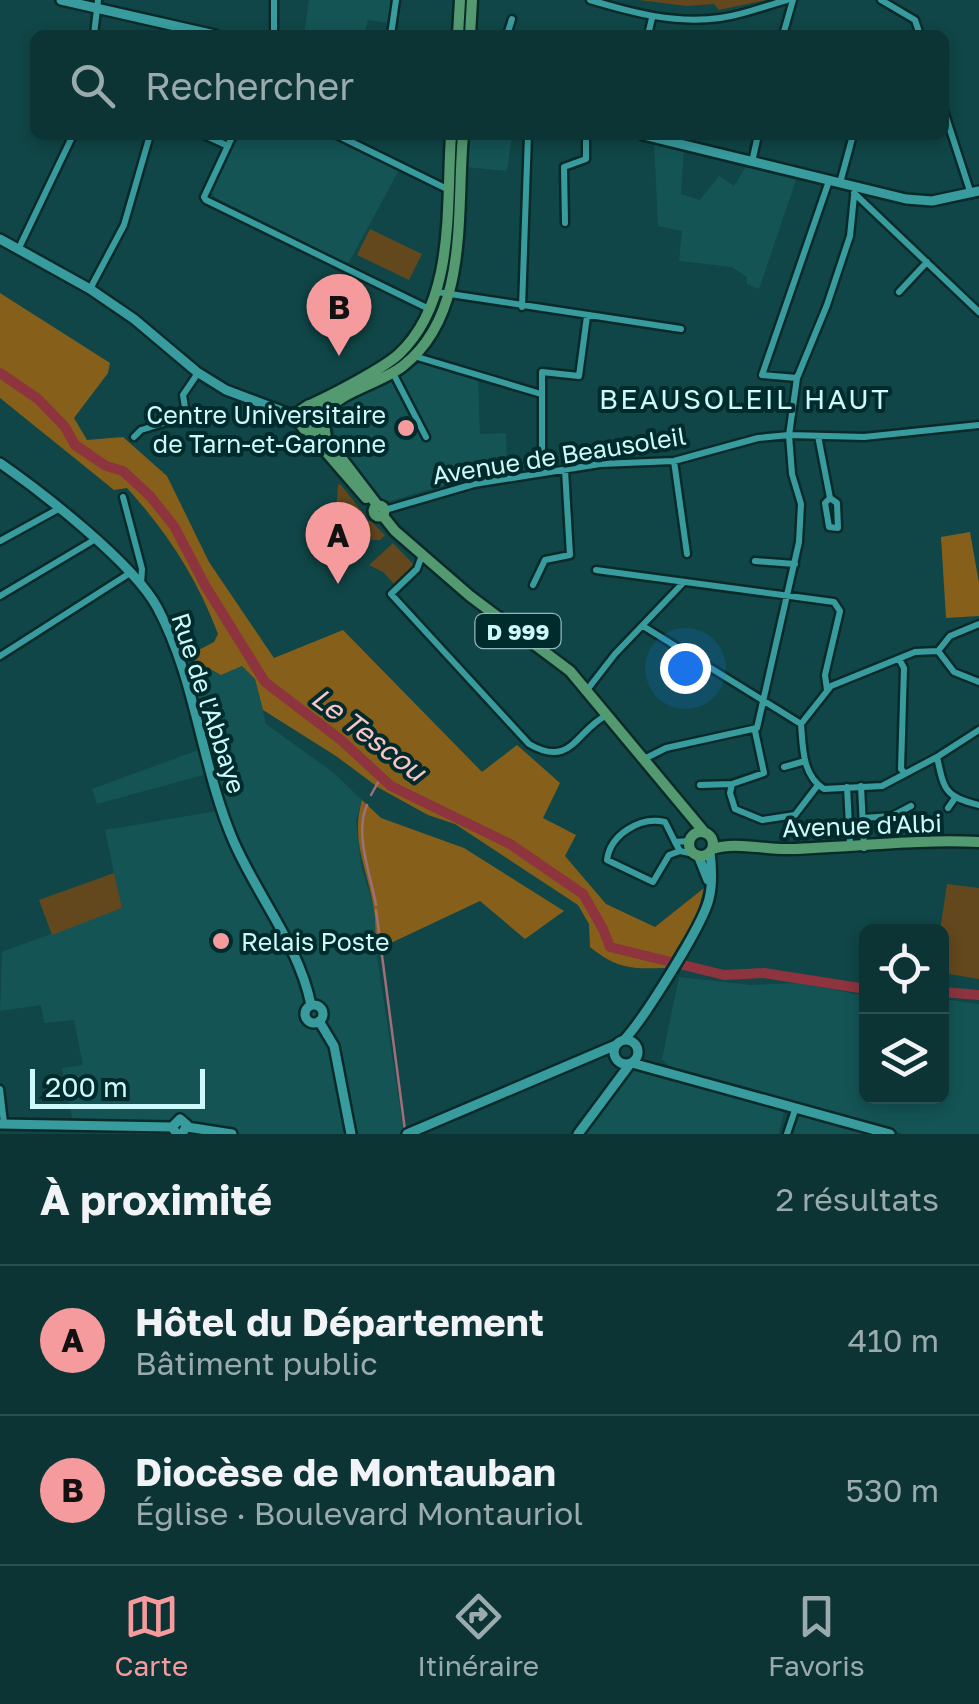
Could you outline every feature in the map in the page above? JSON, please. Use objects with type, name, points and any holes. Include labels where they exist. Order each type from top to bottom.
[{"type":"main road","points":[[61,0],[98,4],[174,30]]},
{"type":"main road","points":[[458,30],[460,0]]},
{"type":"main road","points":[[470,30],[472,0]]},
{"type":"main road","points":[[298,421],[300,410],[398,355],[443,294],[451,140]]},
{"type":"main road","points":[[0,238],[90,289],[134,319],[198,373],[226,390],[290,414],[308,431],[322,426],[324,414],[336,402],[393,373],[414,356],[434,329],[455,255],[462,140]]},
{"type":"main road","points":[[663,140],[835,182],[855,191],[932,201],[975,192]]},
{"type":"main road","points":[[257,401],[288,410],[309,405],[324,414]]},
{"type":"main road","name":"D 999","points":[[322,426],[328,442],[380,511]]},
{"type":"main road","name":"D 999","points":[[308,431],[343,474],[422,554],[470,596],[550,654],[588,690],[707,834]]},
{"type":"main road","name":"Rue de l'Abbaye","points":[[0,463],[60,508],[141,584],[158,609],[174,644],[234,843],[304,975],[312,1005],[322,1009],[319,1021],[334,1046],[353,1132]]},
{"type":"main road","name":"D 999","points":[[684,809],[690,840]]},
{"type":"main road","points":[[407,1134],[620,1043],[639,1024],[706,910],[710,891],[703,853],[707,834],[698,832],[690,840],[703,853]]},
{"type":"main road","name":"Avenue d'Albi","points":[[707,834],[747,846],[785,849],[979,842]]},
{"type":"main road","name":"Avenue d'Albi","points":[[703,853],[747,846]]},
{"type":"main road","points":[[578,1134],[631,1063],[638,1048],[639,1024]]},
{"type":"main road","points":[[620,1043],[638,1048],[658,1069]]},
{"type":"main road","points":[[616,1081],[620,1043]]},
{"type":"main road","points":[[594,1057],[658,1069],[890,1134]]},
{"type":"main road","points":[[2,1124],[232,1134]]},
{"type":"street","points":[[274,0],[274,30]]},
{"type":"street","points":[[392,30],[396,0]]},
{"type":"street","points":[[590,0],[652,18],[722,18],[790,0],[784,30]]},
{"type":"street","points":[[881,0],[915,20],[918,30]]},
{"type":"street","points":[[95,30],[98,4]]},
{"type":"street","points":[[649,30],[652,18]]},
{"type":"street","points":[[509,30],[512,19]]},
{"type":"street","points":[[949,124],[975,192]]},
{"type":"street","points":[[18,250],[71,140]]},
{"type":"street","points":[[90,289],[124,225],[149,140]]},
{"type":"street","points":[[215,140],[228,146]]},
{"type":"street","points":[[230,140],[206,200],[430,310]]},
{"type":"street","points":[[347,140],[447,188]]},
{"type":"street","points":[[522,307],[528,140]]},
{"type":"street","points":[[565,223],[564,167],[586,159],[586,140]]},
{"type":"street","points":[[752,162],[757,140]]},
{"type":"street","points":[[797,378],[762,375],[851,140]]},
{"type":"street","points":[[855,191],[979,312]]},
{"type":"street","points":[[700,785],[732,784],[764,773],[755,731],[789,596],[801,504],[792,474],[789,435],[797,378],[850,236],[855,191]]},
{"type":"street","points":[[898,292],[927,262]]},
{"type":"street","points":[[443,294],[681,329]]},
{"type":"street","points":[[542,473],[542,372],[580,376],[587,316]]},
{"type":"street","points":[[414,356],[541,394]]},
{"type":"street","points":[[134,437],[141,430],[164,423],[170,412],[179,415],[183,422],[183,395],[198,373]]},
{"type":"street","points":[[393,373],[426,436]]},
{"type":"street","name":"Avenue de Beausoleil","points":[[380,511],[461,486],[600,464],[674,462],[758,438],[864,437],[979,425]]},
{"type":"street","points":[[818,436],[830,498]]},
{"type":"street","points":[[674,462],[686,554]]},
{"type":"street","points":[[533,585],[545,560],[570,555],[565,470]]},
{"type":"street","points":[[123,497],[142,569],[141,584]]},
{"type":"street","points":[[0,542],[60,508]]},
{"type":"street","points":[[0,596],[94,540]]},
{"type":"street","points":[[422,554],[416,569],[392,592],[393,597],[528,744],[550,753],[564,750],[608,715]]},
{"type":"street","points":[[755,562],[795,564]]},
{"type":"street","points":[[596,570],[834,602],[839,606],[825,675],[827,690]]},
{"type":"street","points":[[0,656],[130,573]]},
{"type":"street","points":[[588,690],[615,654],[684,582]]},
{"type":"street","points":[[979,624],[950,636],[938,651],[914,652],[827,690],[800,724],[810,778],[818,785],[835,789],[882,786],[937,758],[979,730]]},
{"type":"street","points":[[643,626],[800,724]]},
{"type":"street","points":[[938,651],[954,672],[979,682]]},
{"type":"street","points":[[899,659],[904,668],[901,769],[905,774]]},
{"type":"street","points":[[644,760],[666,748],[755,731]]},
{"type":"street","points":[[937,758],[944,786],[954,798],[979,804]]},
{"type":"street","points":[[784,767],[805,761]]},
{"type":"street","points":[[732,784],[730,794],[735,808],[762,820],[795,815],[818,785]]},
{"type":"street","points":[[847,786],[850,848]]},
{"type":"street","points":[[861,786],[864,847]]},
{"type":"street","points":[[948,808],[954,798]]},
{"type":"street","points":[[863,818],[892,816],[911,806]]},
{"type":"street","points":[[680,851],[668,825],[657,820],[618,836],[607,860],[648,882],[656,880],[671,853],[703,853]]},
{"type":"street","points":[[675,842],[690,840]]},
{"type":"street","points":[[0,1089],[2,1124]]},
{"type":"street","points":[[788,1134],[796,1108]]},
{"type":"shaded area","points":[[309,0],[392,0],[388,23],[368,20],[365,30],[305,30]]},
{"type":"shaded area","points":[[639,0],[766,0],[719,10],[714,4],[687,6]]},
{"type":"shaded area","points":[[235,140],[338,140],[399,170],[348,264],[214,197],[211,190]]},
{"type":"shaded area","points":[[468,140],[511,140],[507,171],[466,167]]},
{"type":"shaded area","points":[[654,141],[684,148],[681,194],[700,200],[719,176],[734,186],[747,165],[797,177],[759,289],[747,284],[747,277],[732,267],[679,261],[682,231],[658,226]]},
{"type":"shaded area","points":[[370,229],[422,254],[409,280],[357,255]]},
{"type":"shaded area","points":[[0,293],[110,363],[108,373],[74,418],[87,440],[123,437],[167,476],[209,562],[274,658],[343,630],[482,772],[517,745],[560,783],[543,818],[576,835],[565,856],[606,904],[655,927],[704,888],[697,915],[665,968],[625,966],[608,960],[590,947],[589,924],[578,905],[455,824],[428,815],[379,788],[263,710],[255,679],[242,666],[221,675],[187,656],[214,642],[218,634],[191,575],[168,539],[127,488],[114,490],[0,398]]},
{"type":"shaded area","name":"Centre Universitaire de Tarn-et-Garonne","points":[[423,361],[478,378],[480,434],[506,433],[507,472],[390,501],[382,499],[335,438],[332,417],[341,406]]},
{"type":"shaded area","points":[[338,484],[365,515],[358,523],[362,527],[370,520],[385,535],[380,540],[369,540],[347,557],[336,557],[329,550],[333,544],[336,547],[346,542],[350,534],[336,515]]},
{"type":"shaded area","points":[[970,532],[979,583],[979,616],[946,618],[941,537]]},
{"type":"shaded area","points":[[393,543],[414,565],[394,584],[369,565]]},
{"type":"shaded area","points":[[187,656],[221,675],[242,666],[255,679],[266,724],[334,773],[362,800],[356,820],[361,865],[374,908],[377,957],[404,1134],[136,1134],[136,1121],[72,1118],[62,1068],[83,1065],[74,1020],[44,1023],[41,1005],[0,1011],[2,952],[121,908],[105,830],[217,811],[207,774],[97,804],[92,789],[209,746],[183,658]]},
{"type":"shaded area","points":[[362,800],[381,818],[464,848],[564,911],[525,939],[480,901],[376,950],[374,910],[359,842]]},
{"type":"shaded area","points":[[114,873],[122,908],[52,935],[39,900]]},
{"type":"shaded area","points":[[947,884],[979,888],[979,979],[949,974],[949,924],[941,924]]},
{"type":"shaded area","points":[[679,977],[751,985],[799,983],[859,995],[859,1104],[949,1104],[949,1000],[979,1004],[979,1134],[903,1134],[671,1068],[662,1059]]},
{"type":"shaded area","points":[[631,1069],[784,1112],[779,1134],[586,1134]]},
{"type":"shaded area","points":[[800,1114],[873,1134],[793,1134]]},
{"type":"waterway","name":"Le Tescou","points":[[0,373],[38,399],[65,427],[75,445],[106,466],[123,471],[150,496],[174,526],[206,587],[265,682],[341,740],[391,786],[510,844],[583,894],[610,947],[724,975],[764,973],[859,988]]},
{"type":"waterway","points":[[371,795],[381,777]]},
{"type":"waterway","points":[[367,805],[363,841],[376,905]]},
{"type":"waterway","points":[[376,910],[405,1130]]},
{"type":"waterway","name":"Le Tescou","points":[[949,993],[979,995]]},
{"type":"place","name":"Diocèse de Montauban","points":[[339,356]]},
{"type":"place","name":"Centre Universitaire de Tarn-et-Garonne","points":[[406,428]]},
{"type":"place","name":"Hôtel du Département","points":[[338,584]]},
{"type":"place","name":"Relais Poste","points":[[221,941]]},
{"type":"district","name":"BEAUSOLEIL HAUT","points":[[745,398]]}]
